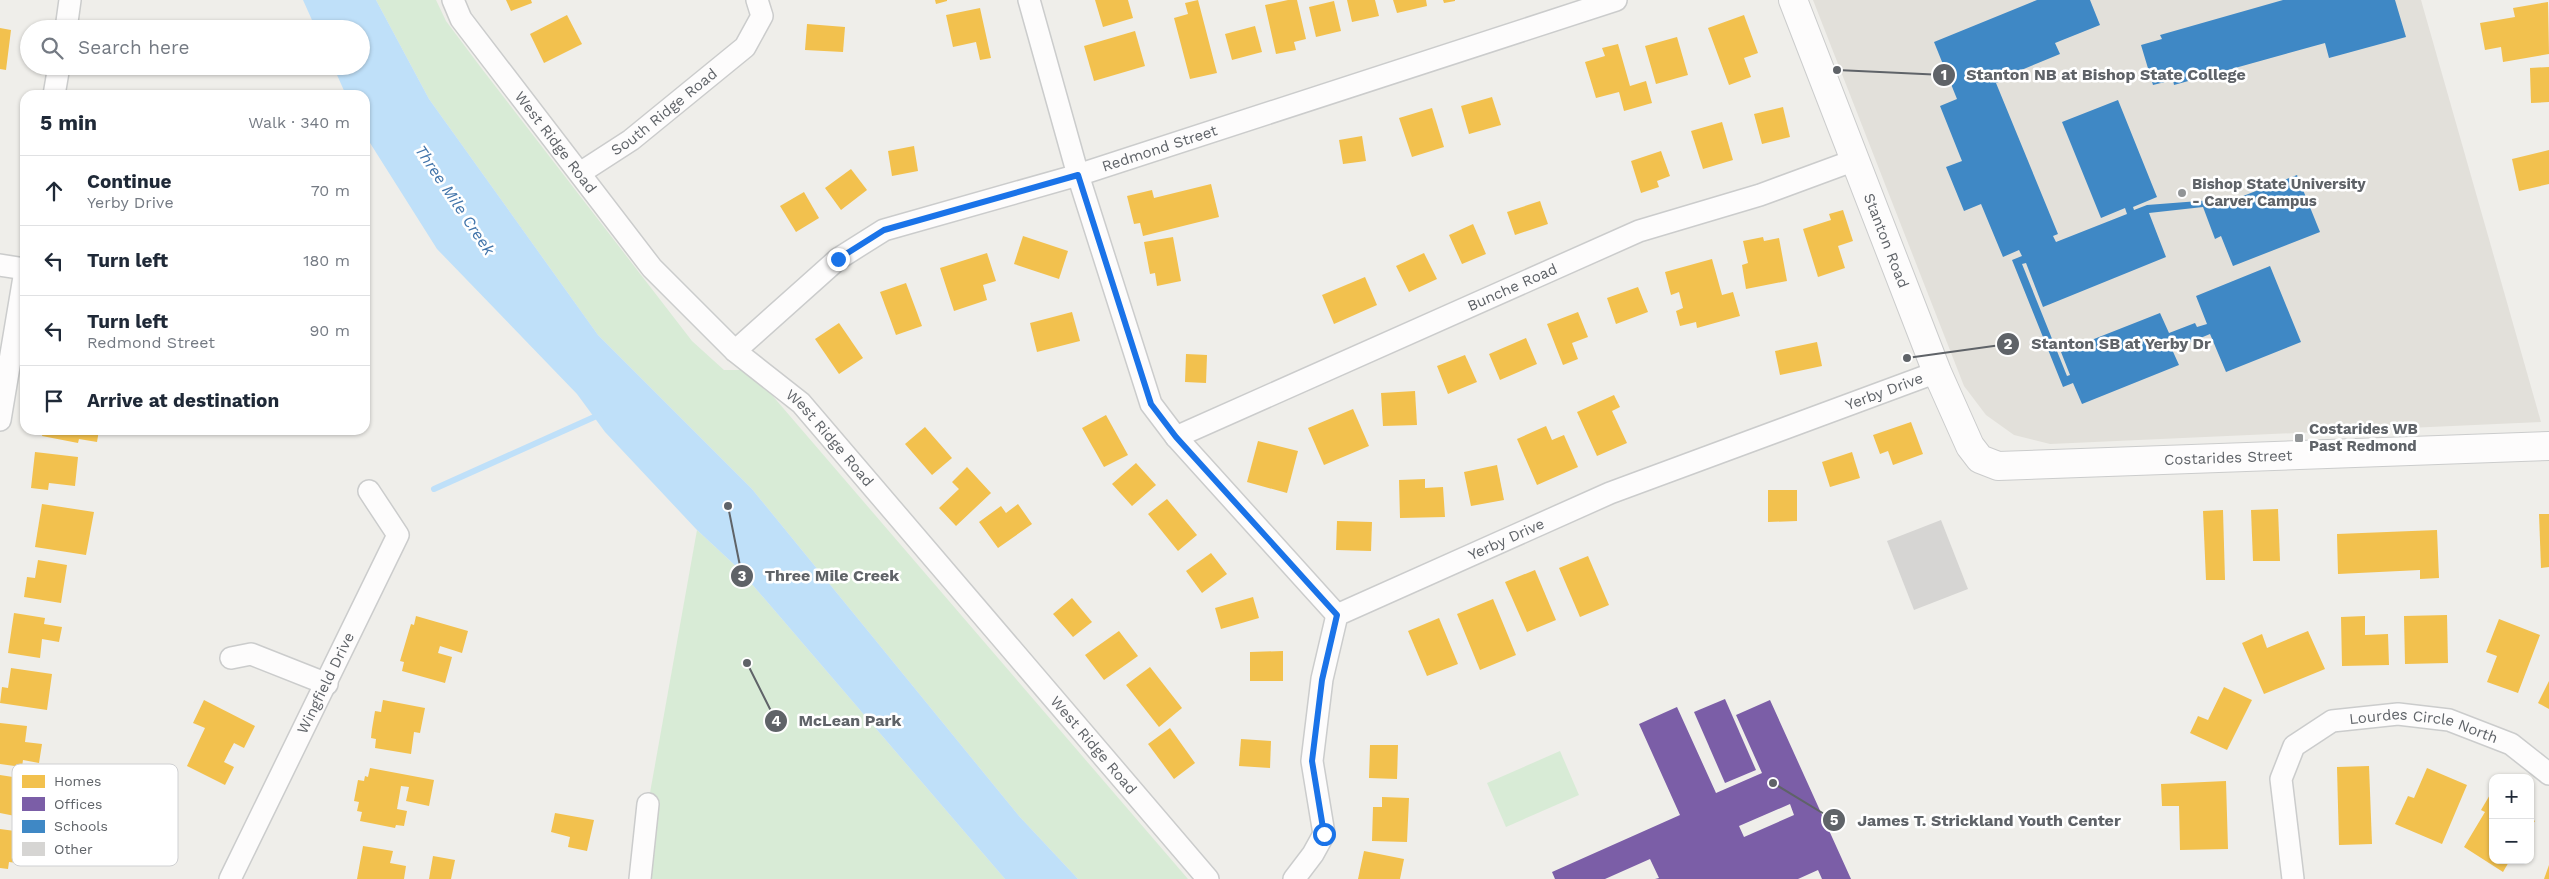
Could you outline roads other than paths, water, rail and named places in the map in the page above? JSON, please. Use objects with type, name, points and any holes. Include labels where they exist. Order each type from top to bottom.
[{"type":"street","points":[[67,20],[70,0]]},
{"type":"street","name":"West Ridge Road","points":[[453,0],[461,19],[652,268],[735,351],[802,403],[1208,879]]},
{"type":"street","name":"South Ridge Road","points":[[580,173],[630,140],[745,48],[762,16],[757,0]]},
{"type":"street","points":[[1029,0],[1078,175],[1151,404],[1176,437],[1337,615],[1322,680],[1312,761],[1324,834],[1313,854],[1294,879]]},
{"type":"street","name":"Redmond Street","points":[[735,351],[838,259],[884,230],[1078,175],[1616,0]]},
{"type":"street","name":"Stanton Road","points":[[1793,0],[1937,372],[1970,446],[1980,458],[1998,466]]},
{"type":"street","points":[[55,90],[57,75]]},
{"type":"street","name":"Bunche Road","points":[[1176,437],[1639,231],[1760,195],[1855,160]]},
{"type":"street","points":[[0,264],[20,269]]},
{"type":"street","points":[[0,420],[20,300]]},
{"type":"street","name":"Yerby Drive","points":[[1337,615],[1610,493],[1937,372]]},
{"type":"street","name":"Costarides Street","points":[[1998,466],[2549,446]]},
{"type":"street","name":"Wingfield Drive","points":[[230,879],[398,536],[369,491]]},
{"type":"street","points":[[231,658],[251,654],[327,684]]},
{"type":"street","name":"Lourdes Circle North","points":[[2293,879],[2281,779],[2294,746],[2332,721],[2398,714],[2449,720],[2511,744],[2549,774]]},
{"type":"street","points":[[640,879],[648,804]]},
{"type":"water","points":[[303,0],[376,0],[429,99],[598,335],[752,489],[1019,816],[1078,879],[1005,879],[739,569],[697,530],[605,432],[577,394],[437,249],[370,143],[370,90],[344,90],[337,75],[370,75],[370,20],[312,20]]},
{"type":"waterway","points":[[434,489],[601,414]]},
{"type":"place","name":"Stanton NB at Bishop State College","points":[[1837,70]]},
{"type":"place","name":"Bishop State University - Carver Campus","points":[[2182,193]]},
{"type":"place","name":"Stanton SB at Yerby Dr","points":[[1907,358]]},
{"type":"place","name":"Costarides WB Past Redmond","points":[[2299,438]]},
{"type":"place","name":"Three Mile Creek","points":[[728,506]]},
{"type":"place","name":"McLean Park","points":[[747,663]]},
{"type":"place","name":"James T. Strickland Youth Center","points":[[1773,783]]}]
